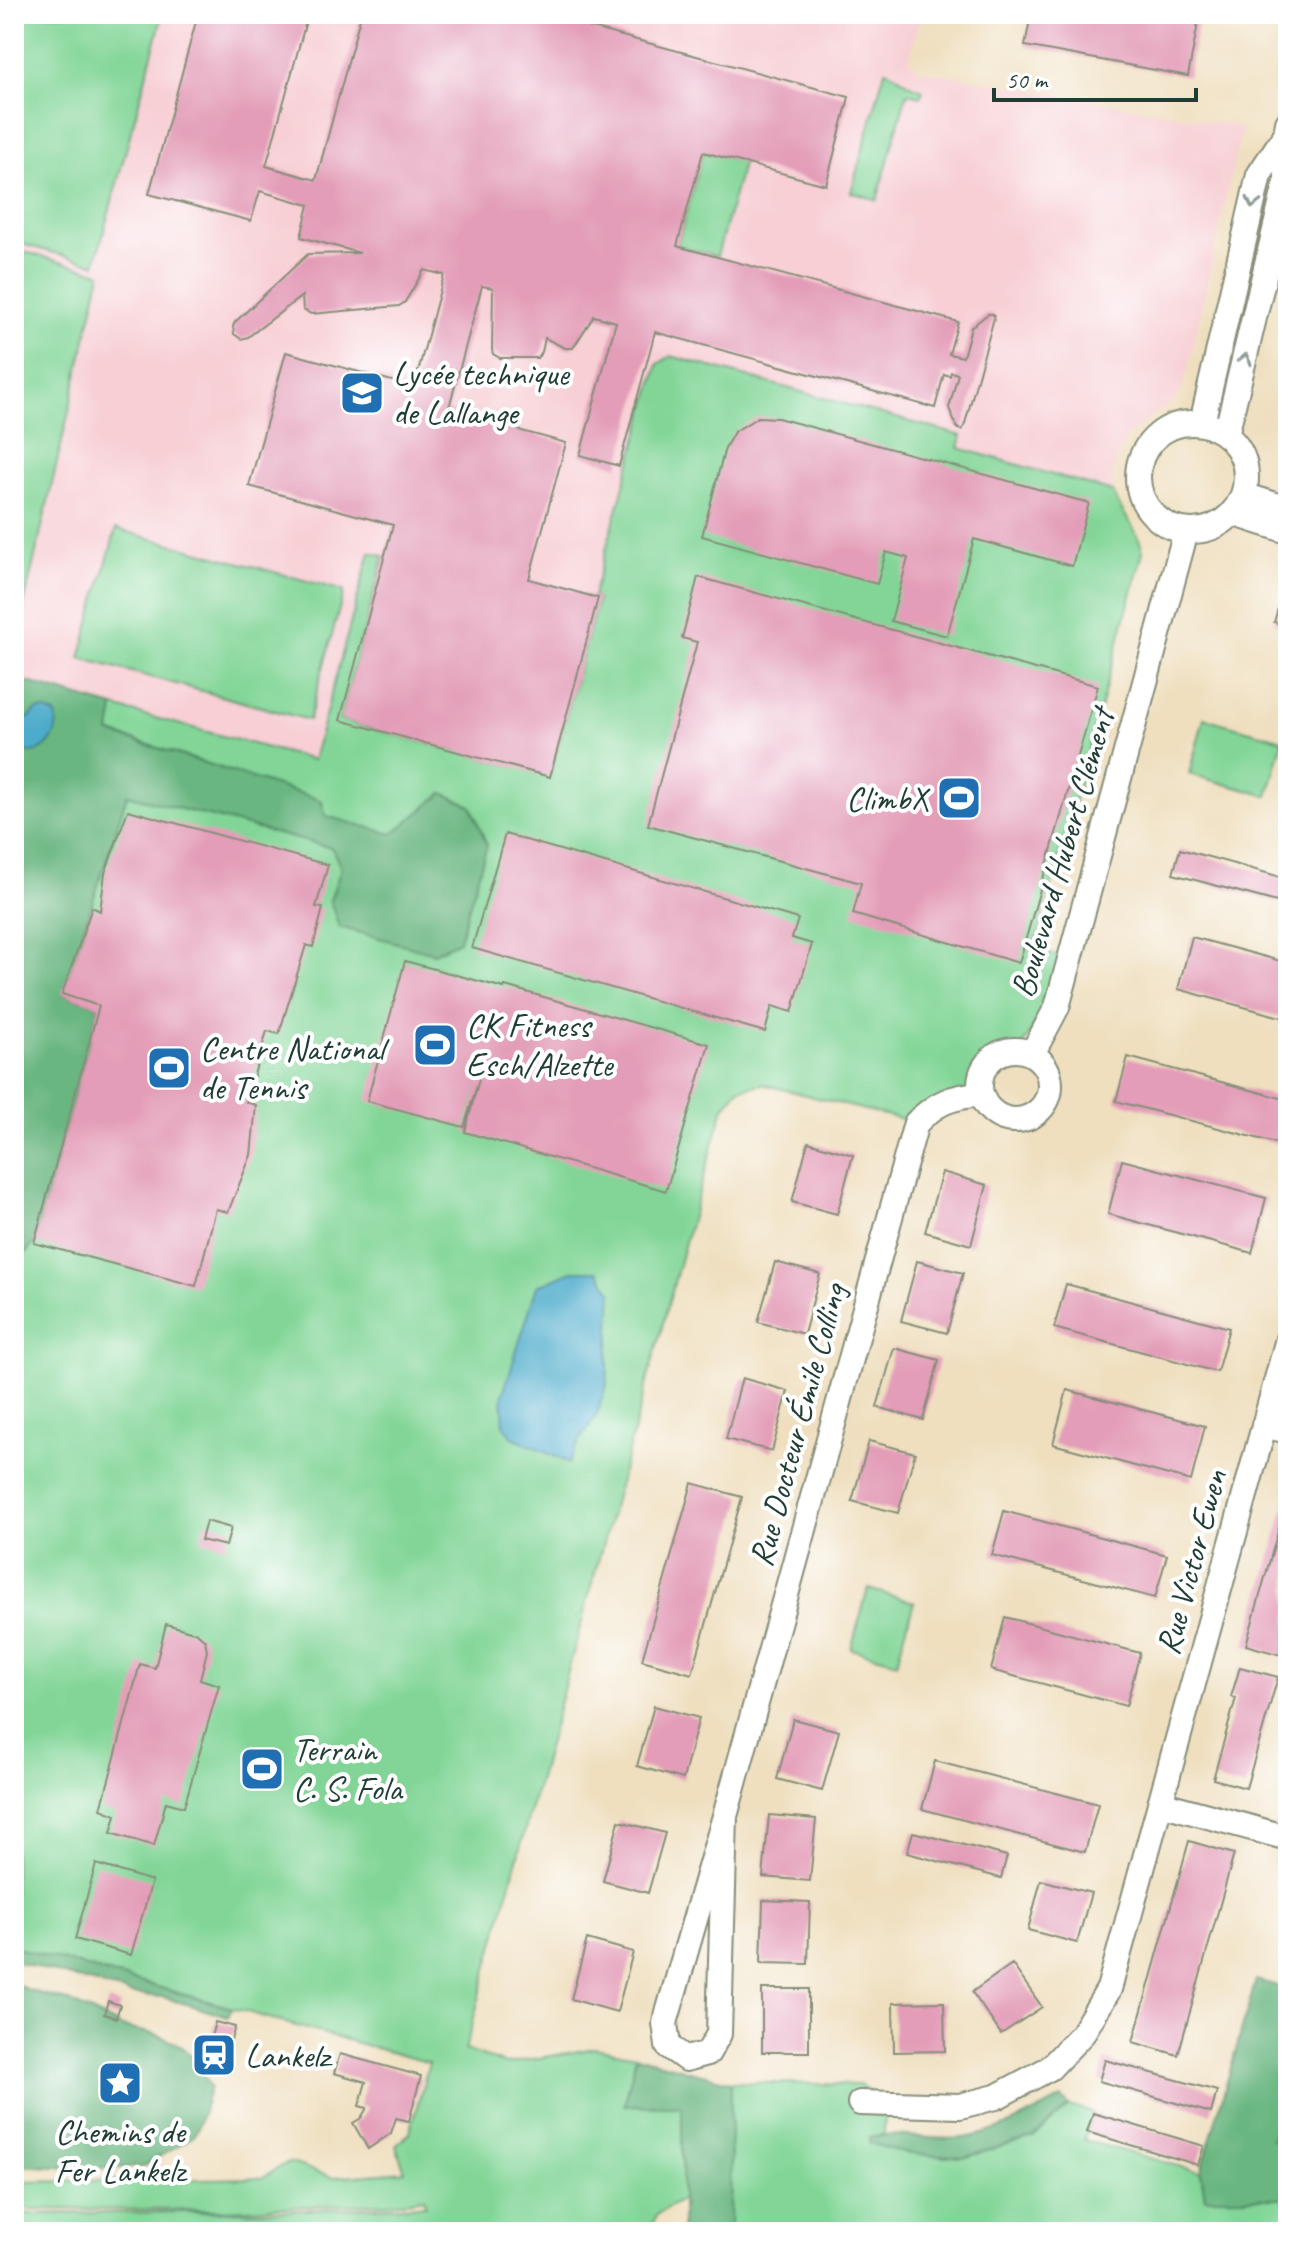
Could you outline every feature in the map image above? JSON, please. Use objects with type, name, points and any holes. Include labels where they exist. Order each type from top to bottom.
[{"type":"street","points":[[1202,423],[1259,175],[1287,131]]},
{"type":"street","points":[[1226,435],[1287,180],[1287,131]]},
{"type":"street","points":[[1187,422],[1202,423],[1226,435],[1238,447],[1245,463],[1246,479],[1237,504],[1219,524],[1203,530],[1186,531],[1169,527],[1155,517],[1138,489],[1137,472],[1141,456],[1149,443],[1160,433],[1187,422]]},
{"type":"street","points":[[1237,504],[1288,509]]},
{"type":"street","points":[[1237,504],[1288,531]]},
{"type":"street","name":"Boulevard Hubert Clément","points":[[1032,1054],[1057,1007],[1186,531]]},
{"type":"street","points":[[1009,1050],[1032,1054],[1048,1071],[1049,1095],[1044,1105],[1036,1114],[1014,1121],[992,1113],[980,1094],[982,1071],[998,1054],[1009,1050]]},
{"type":"street","name":"Rue Docteur Émile Colling","points":[[725,1816],[719,2034],[708,2053],[686,2059],[668,2046],[665,2023],[916,1123],[932,1107],[956,1096],[980,1094]]},
{"type":"street","name":"Rue Victor Ewen","points":[[860,2103],[960,2106],[996,2097],[1050,2068],[1082,2034],[1109,1989],[1160,1803],[1276,1428],[1288,1339]]},
{"type":"street","points":[[1160,1803],[1288,1838]]},
{"type":"shaded area","name":"Lycée technique de Lallange","points":[[14,14],[922,14],[909,59],[919,70],[1242,127],[1184,385],[1174,401],[1126,438],[1112,474],[1113,492],[959,448],[962,436],[670,357],[658,364],[593,596],[598,598],[550,777],[340,720],[384,556],[371,552],[313,760],[14,678],[14,647],[101,273],[14,249]]},
{"type":"green space","points":[[14,14],[163,14],[95,264],[14,242]]},
{"type":"green space","points":[[885,70],[923,90],[921,96],[907,93],[877,200],[851,192]]},
{"type":"green space","points":[[703,152],[743,162],[717,256],[677,246]]},
{"type":"green space","points":[[14,249],[101,273],[14,647]]},
{"type":"green space","points":[[671,356],[962,436],[959,448],[1113,492],[1138,536],[1143,552],[1034,949],[1070,959],[1021,1050],[1003,1053],[990,1062],[982,1076],[980,1094],[916,1123],[762,1084],[739,1089],[724,1107],[693,1213],[465,2050],[506,2064],[595,2048],[636,2056],[625,2105],[682,2106],[682,2199],[656,2215],[650,2232],[14,2230],[14,2214],[284,2211],[425,2205],[424,2198],[393,2203],[221,2210],[14,2209],[14,2182],[261,2178],[289,2162],[332,2177],[405,2171],[396,2146],[410,2132],[429,2063],[14,1947],[14,1267],[34,1243],[98,1006],[62,994],[127,795],[332,848],[342,868],[330,900],[486,845],[471,806],[443,793],[392,835],[326,816],[321,800],[109,732],[114,707],[313,760],[370,552],[384,556],[340,720],[550,776],[598,599],[593,596],[658,364]]},
{"type":"green space","points":[[116,529],[344,591],[309,720],[80,658]]},
{"type":"green space","points":[[14,678],[114,707],[110,733],[321,800],[326,816],[392,834],[443,793],[471,806],[487,845],[459,941],[434,953],[339,927],[330,901],[341,868],[332,848],[127,795],[63,994],[99,1006],[34,1243],[14,1267],[14,748],[30,753],[29,718],[14,721]]},
{"type":"green space","points":[[1204,718],[1283,740],[1268,796],[1189,774]]},
{"type":"green space","points":[[868,1589],[914,1602],[897,1662],[851,1649]]},
{"type":"green space","points":[[14,1947],[232,2008],[228,2017],[163,1997],[131,1994],[14,1961]]},
{"type":"green space","points":[[1256,1980],[1288,1989],[1288,2060],[1272,2140],[1288,2143],[1288,2198],[1205,2198],[1201,2172]]},
{"type":"green space","points":[[14,1983],[71,2002],[122,2027],[158,2035],[178,2044],[193,2057],[210,2087],[192,2137],[142,2167],[97,2169],[14,2165]]},
{"type":"green space","points":[[636,2056],[731,2082],[730,2232],[682,2232],[682,2106],[624,2105]]},
{"type":"green space","points":[[1288,2060],[1288,2143],[1272,2140]]},
{"type":"green space","points":[[731,2082],[860,2085],[886,2104],[884,2134],[870,2137],[904,2153],[962,2158],[1033,2137],[1069,2106],[1093,2113],[1084,2140],[1201,2172],[1205,2198],[1288,2198],[1288,2229],[1210,2232],[1081,2226],[1079,2231],[1114,2232],[730,2232]]},
{"type":"green space","points":[[1062,2098],[1069,2106],[1033,2137],[963,2158],[904,2153],[869,2143],[870,2137],[882,2135],[940,2139],[976,2136],[1014,2122]]},
{"type":"water","points":[[37,710],[55,714],[56,727],[51,740],[35,752],[14,748],[14,721],[29,718]]},
{"type":"water","points":[[571,1271],[598,1271],[612,1292],[607,1384],[596,1417],[569,1463],[512,1437],[504,1425],[502,1397],[537,1286]]},
{"type":"building","points":[[198,14],[308,14],[266,166],[316,180],[361,14],[540,14],[849,97],[826,185],[703,152],[677,246],[958,322],[949,354],[963,357],[971,327],[988,314],[993,314],[964,427],[961,430],[957,428],[949,408],[958,374],[944,374],[935,408],[655,332],[619,466],[580,455],[616,322],[594,316],[573,348],[565,348],[545,338],[542,352],[537,358],[500,358],[492,350],[493,288],[482,286],[448,411],[566,443],[529,579],[598,598],[550,777],[340,720],[393,525],[249,486],[286,352],[414,387],[444,275],[424,270],[405,302],[399,306],[311,314],[303,310],[302,296],[248,337],[241,339],[234,334],[235,322],[308,254],[360,253],[301,237],[309,205],[260,191],[251,221],[149,194]]},
{"type":"building","points":[[1031,14],[1176,14],[1199,18],[1188,76],[1025,46]]},
{"type":"building","points":[[758,417],[778,418],[1089,503],[1072,566],[974,539],[947,636],[891,621],[908,558],[886,552],[877,584],[702,536],[725,448],[734,432]]},
{"type":"building","points":[[698,577],[1098,686],[1019,963],[853,914],[861,883],[648,825],[697,642],[682,638]]},
{"type":"building","points":[[1288,578],[1288,626],[1274,622]]},
{"type":"building","name":"Centre National de Tennis","points":[[128,810],[328,865],[316,907],[323,908],[313,947],[306,945],[279,1034],[267,1031],[246,1102],[256,1105],[251,1155],[228,1212],[216,1209],[196,1286],[34,1243],[99,1006],[62,994],[92,907],[100,911],[105,873]]},
{"type":"building","points":[[505,834],[798,919],[792,938],[812,944],[792,1012],[772,1006],[765,1032],[472,948]]},
{"type":"building","points":[[1180,849],[1288,879],[1288,905],[1173,874]]},
{"type":"building","points":[[1192,937],[1288,963],[1288,1019],[1178,989]]},
{"type":"building","points":[[405,961],[709,1044],[666,1191],[465,1132],[479,1079],[464,1127],[367,1101]]},
{"type":"building","points":[[1128,1057],[1288,1100],[1288,1112],[1279,1144],[1116,1101]]},
{"type":"building","points":[[808,1142],[853,1155],[837,1214],[792,1202]]},
{"type":"building","points":[[1122,1160],[1266,1198],[1252,1253],[1108,1214]]},
{"type":"building","points":[[942,1172],[987,1185],[971,1245],[925,1232]]},
{"type":"building","points":[[917,1261],[963,1273],[947,1333],[901,1321]]},
{"type":"building","points":[[775,1262],[820,1274],[804,1334],[758,1322]]},
{"type":"building","points":[[1066,1284],[1229,1328],[1217,1372],[1054,1328]]},
{"type":"building","points":[[894,1348],[939,1360],[923,1420],[877,1407]]},
{"type":"building","points":[[742,1378],[788,1391],[772,1451],[726,1439]]},
{"type":"building","points":[[1067,1390],[1205,1426],[1191,1481],[1053,1444]]},
{"type":"building","points":[[869,1441],[915,1453],[898,1513],[852,1501]]},
{"type":"building","points":[[692,1483],[742,1497],[692,1674],[642,1660]]},
{"type":"building","points":[[1288,1499],[1288,1657],[1246,1645]]},
{"type":"building","points":[[1004,1511],[1167,1555],[1155,1598],[992,1555]]},
{"type":"building","points":[[206,1521],[231,1528],[226,1546],[201,1540]]},
{"type":"building","points":[[1005,1617],[1140,1653],[1126,1706],[991,1670]]},
{"type":"building","points":[[166,1624],[197,1633],[205,1640],[207,1651],[200,1679],[219,1685],[184,1807],[166,1802],[154,1846],[111,1833],[116,1815],[101,1809],[140,1664],[155,1668]]},
{"type":"building","points":[[1240,1667],[1278,1677],[1246,1788],[1213,1779],[1236,1698],[1231,1697]]},
{"type":"building","points":[[654,1706],[699,1718],[683,1779],[637,1766]]},
{"type":"building","points":[[793,1719],[839,1731],[822,1791],[777,1779]]},
{"type":"building","points":[[935,1761],[1098,1804],[1085,1852],[922,1809]]},
{"type":"building","points":[[769,1815],[816,1819],[810,1881],[763,1877]]},
{"type":"building","points":[[619,1821],[665,1833],[648,1893],[603,1881]]},
{"type":"building","points":[[913,1832],[1007,1856],[1001,1878],[907,1853]]},
{"type":"building","points":[[1189,1841],[1234,1854],[1178,2055],[1133,2042]]},
{"type":"building","points":[[96,1864],[152,1881],[131,1955],[75,1939]]},
{"type":"building","points":[[1041,1880],[1091,1893],[1077,1943],[1028,1930]]},
{"type":"building","points":[[763,1900],[810,1902],[808,1964],[761,1963]]},
{"type":"building","points":[[587,1939],[633,1952],[617,2012],[571,1999]]},
{"type":"building","points":[[1012,1964],[1042,2007],[1001,2034],[972,1992]]},
{"type":"building","points":[[762,1989],[809,1989],[809,2052],[762,2052]]},
{"type":"building","points":[[108,2001],[120,2005],[116,2018],[104,2014]]},
{"type":"building","points":[[944,2002],[945,2051],[894,2052],[893,2003]]},
{"type":"building","points":[[215,2022],[235,2027],[230,2043],[211,2037]]},
{"type":"building","points":[[201,2045],[228,2050],[224,2063],[198,2055]]},
{"type":"building","points":[[340,2054],[421,2076],[409,2121],[396,2118],[391,2133],[368,2149],[353,2123],[361,2118],[367,2108],[359,2106],[366,2082],[334,2073]]},
{"type":"building","points":[[1105,2060],[1217,2091],[1211,2113],[1099,2081]]},
{"type":"building","points":[[1093,2113],[1204,2146],[1198,2165],[1087,2132]]},
{"type":"place","name":"Lycée technique de Lallange","points":[[362,393]]},
{"type":"place","name":"ClimbX","points":[[959,798]]},
{"type":"place","name":"CK Fitness Esch/Alzette","points":[[435,1045]]},
{"type":"place","name":"Centre National de Tennis","points":[[169,1068]]},
{"type":"place","name":"Terrain C. S. Fola","points":[[262,1769]]},
{"type":"place","name":"Lankelz","points":[[214,2055]]},
{"type":"place","name":"Chemins de Fer Lankelz","points":[[120,2083]]}]
